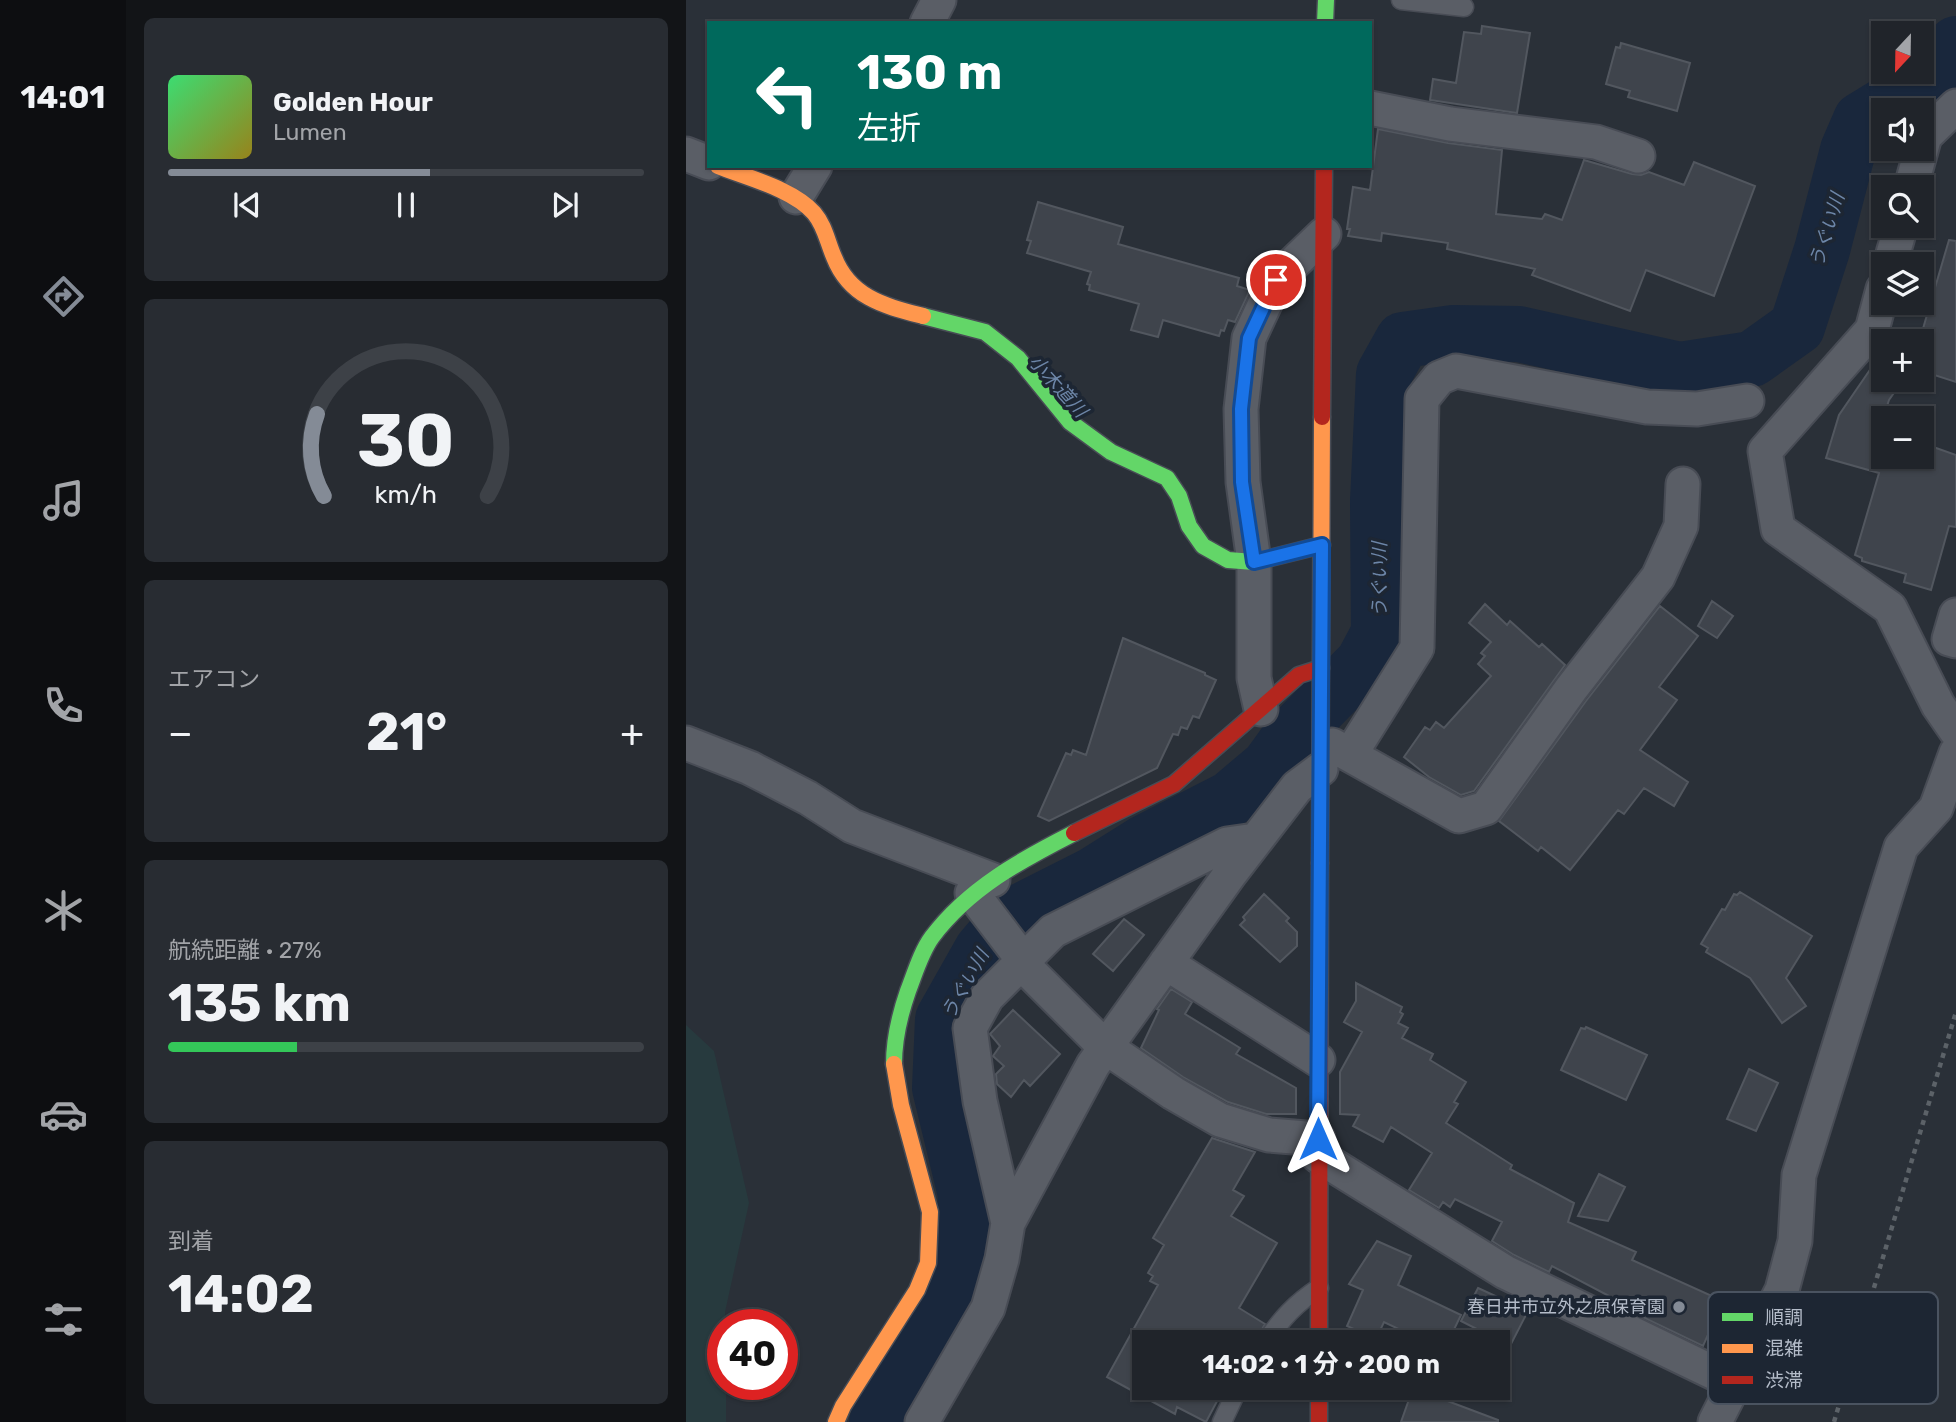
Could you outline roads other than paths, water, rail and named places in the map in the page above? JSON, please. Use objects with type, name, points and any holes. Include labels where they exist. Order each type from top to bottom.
[{"type":"street","points":[[1325,21],[1326,0]]},
{"type":"street","points":[[1914,175],[1925,136],[1956,106]]},
{"type":"street","points":[[1372,108],[1450,124],[1596,142],[1638,156]]},
{"type":"street","points":[[686,155],[707,162]]},
{"type":"street","points":[[723,168],[796,197],[814,213],[827,233],[834,258],[849,282],[867,298],[891,308],[985,332],[1018,358],[1070,422],[1111,452],[1167,478],[1180,496],[1189,526],[1203,546],[1228,560],[1254,562],[1322,543]]},
{"type":"street","points":[[796,197],[814,168]]},
{"type":"street","points":[[1320,1330],[1318,1060],[1330,754],[1321,669],[1324,168]]},
{"type":"street","points":[[1261,709],[1254,678],[1254,562],[1242,482],[1241,409],[1249,338],[1276,280],[1324,234]]},
{"type":"street","points":[[1876,315],[1872,330],[1765,451],[1779,529],[1890,608],[1938,705],[1956,731]]},
{"type":"street","points":[[922,1422],[989,1308],[1008,1223],[1104,1046],[1255,840],[1417,648],[1422,399],[1438,378],[1456,371],[1647,407],[1697,408],[1747,401]]},
{"type":"street","points":[[1330,754],[1459,816],[1486,808],[1571,689],[1658,578],[1681,526],[1683,484]]},
{"type":"street","points":[[1956,615],[1949,639],[1956,641]]},
{"type":"street","points":[[836,1422],[843,1406],[917,1290],[928,1263],[930,1212],[901,1105],[894,1061],[900,1013],[916,967],[931,938],[982,887],[1034,853],[1174,784],[1298,675],[1321,669]]},
{"type":"street","points":[[686,743],[750,768],[808,798],[852,826],[982,887],[1020,962],[1104,1046],[1173,1093],[1220,1120],[1318,1148],[1505,1272],[1708,1370]]},
{"type":"street","points":[[1781,1292],[1795,1241],[1799,1175],[1901,847],[1936,808],[1956,753]]},
{"type":"street","points":[[1008,1223],[980,1101],[970,1028],[986,997],[1053,931],[1227,844],[1255,840]]},
{"type":"street","points":[[1166,963],[1318,1060]]},
{"type":"street","points":[[1320,1400],[1320,1422]]},
{"type":"street","points":[[1715,1422],[1724,1404]]},
{"type":"lane","points":[[1401,0],[1464,7]]},
{"type":"lane","points":[[1274,1330],[1298,1301],[1320,1288]]},
{"type":"lane","points":[[1222,1422],[1232,1400]]},
{"type":"waterway","name":"うぐい川","points":[[877,1422],[961,1278],[966,1195],[940,1088],[943,1019],[982,950],[1010,917],[1093,875],[1144,843],[1230,799],[1269,766],[1290,737],[1363,663],[1379,633],[1378,501],[1384,374],[1403,340],[1453,333],[1519,334],[1680,370],[1752,359],[1797,327],[1822,250],[1848,150],[1861,120],[1938,73],[1956,44]]},
{"type":"place","name":"春日井市立外之原保育園","points":[[1679,1307]]},
{"type":"water label","name":"小木道川","points":[[1058,386]]}]
